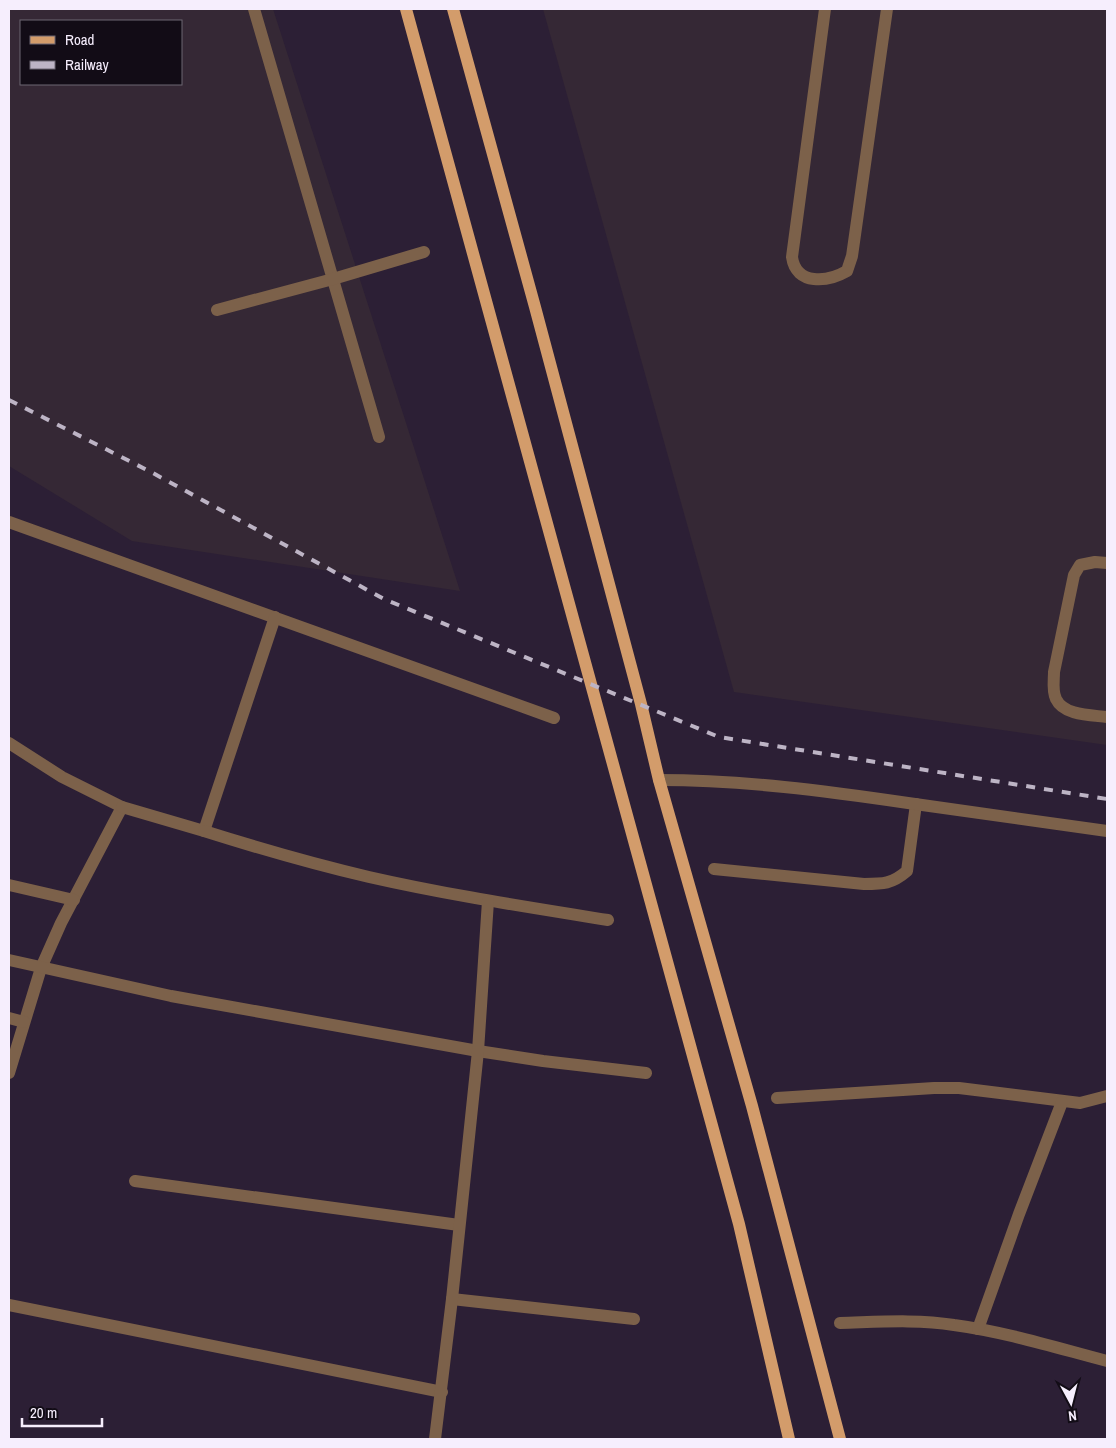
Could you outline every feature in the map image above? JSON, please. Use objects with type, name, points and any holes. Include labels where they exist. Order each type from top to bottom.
[{"type":"main road","points":[[406,9],[739,1224],[789,1439]]},
{"type":"main road","points":[[453,9],[546,345],[641,704],[659,780],[752,1106],[840,1439]]},
{"type":"street","points":[[254,9],[379,437]]},
{"type":"street","points":[[825,9],[792,257],[793,267],[800,275],[818,279],[836,277],[847,271],[852,256],[887,9]]},
{"type":"street","points":[[217,310],[424,252]]},
{"type":"street","points":[[9,522],[554,718]]},
{"type":"street","points":[[1107,564],[1095,562],[1080,565],[1074,575],[1054,672],[1053,687],[1056,700],[1064,708],[1077,713],[1107,717]]},
{"type":"street","points":[[204,831],[275,617]]},
{"type":"street","points":[[9,743],[62,777],[122,807],[288,856],[369,877],[488,901],[608,920]]},
{"type":"street","points":[[659,780],[784,786],[1107,831]]},
{"type":"street","points":[[714,869],[864,884],[886,884],[898,879],[907,872],[916,804]]},
{"type":"street","points":[[9,1073],[41,968],[61,923],[122,807]]},
{"type":"street","points":[[9,885],[74,900]]},
{"type":"street","points":[[435,1439],[442,1392],[478,1051],[488,901]]},
{"type":"street","points":[[9,960],[190,999],[478,1051],[646,1073]]},
{"type":"street","points":[[9,1018],[24,1022]]},
{"type":"street","points":[[777,1098],[951,1088],[1080,1104],[1107,1096]]},
{"type":"street","points":[[978,1329],[1062,1102]]},
{"type":"street","points":[[135,1181],[459,1225]]},
{"type":"street","points":[[452,1299],[634,1318]]},
{"type":"street","points":[[9,1305],[442,1392]]},
{"type":"street","points":[[840,1323],[922,1322],[954,1325],[978,1329],[1107,1361]]},
{"type":"shaded area","points":[[9,9],[273,9],[460,591],[132,541],[9,466]]},
{"type":"shaded area","points":[[543,9],[1107,9],[1107,745],[734,692]]},
{"type":"railway","points":[[9,400],[151,472],[384,599],[719,737],[1107,799]]}]
